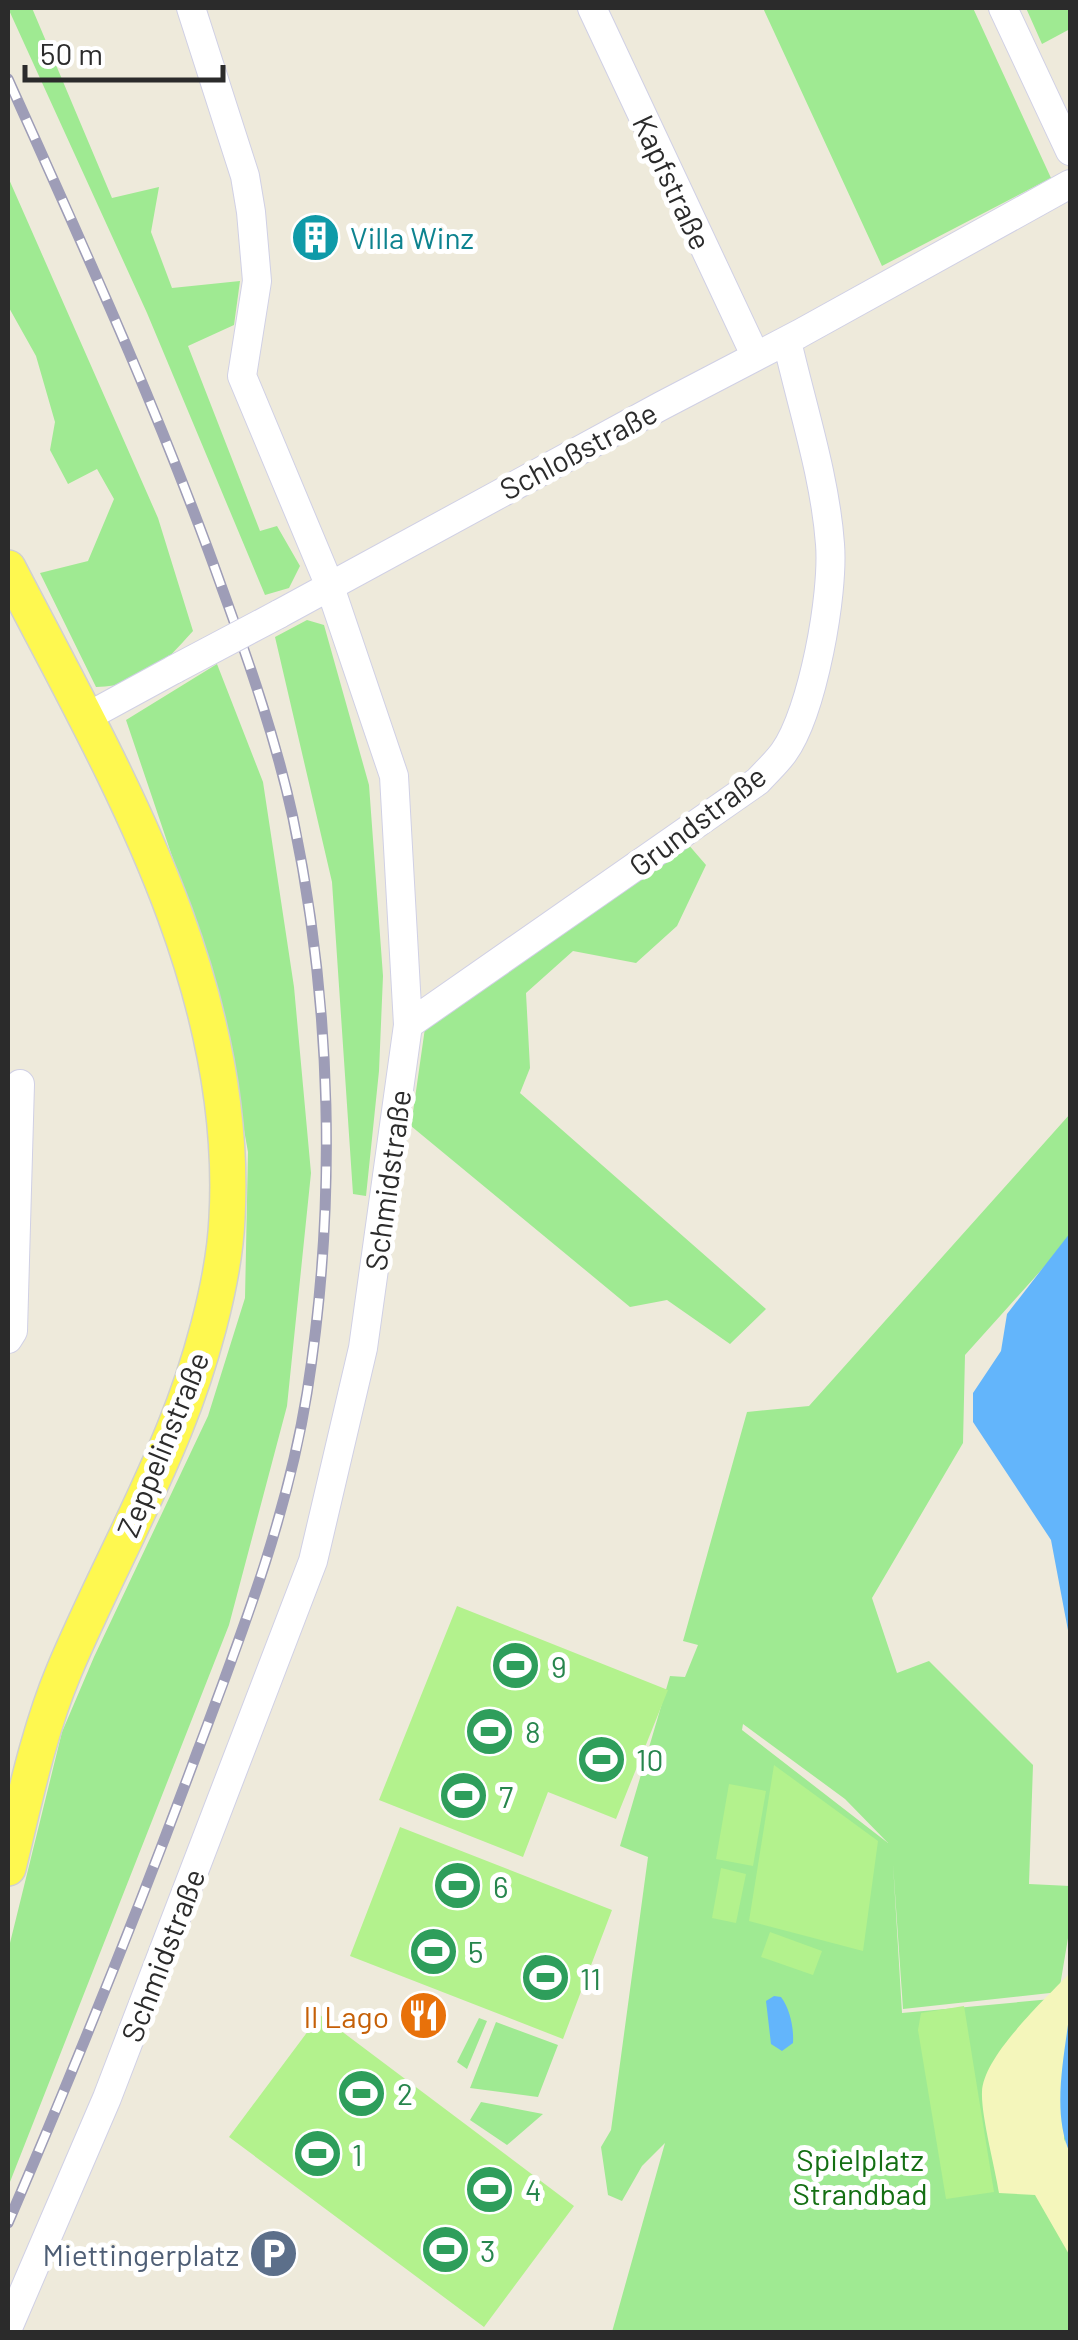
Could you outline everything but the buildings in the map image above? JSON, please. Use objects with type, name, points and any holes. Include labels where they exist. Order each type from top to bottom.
[{"type":"main road","name":"Zeppelinstraße","points":[[8,568],[162,877],[194,964],[217,1054],[228,1137],[228,1221],[209,1325],[175,1429],[62,1674],[8,1868]]},
{"type":"street","name":"Schmidstraße","points":[[8,2328],[107,2098],[312,1561],[363,1348],[408,1026],[394,776],[329,584],[242,376],[256,281],[251,212],[245,176],[191,8]]},
{"type":"street","name":"Kapfstraße","points":[[592,8],[755,355]]},
{"type":"street","points":[[1003,8],[1070,151]]},
{"type":"street","name":"Schloßstraße","points":[[85,718],[1070,184]]},
{"type":"street","name":"Grundstraße","points":[[408,1026],[758,780],[786,750],[813,681],[827,610],[830,546],[819,478],[786,341]]},
{"type":"street","points":[[8,1339],[13,1331],[20,1084]]},
{"type":"green space","points":[[8,8],[32,8],[112,198],[159,187],[151,232],[172,288],[240,281],[234,325],[188,346],[260,531],[277,526],[300,566],[289,588],[265,595],[147,313]]},
{"type":"green space","points":[[763,8],[973,8],[1051,178],[882,266]]},
{"type":"green space","points":[[1026,8],[1070,8],[1070,29],[1042,44]]},
{"type":"green space","points":[[8,177],[158,518],[193,631],[151,672],[128,682],[96,687],[40,573],[88,561],[114,499],[97,469],[68,484],[50,450],[55,422],[36,356],[8,306]]},
{"type":"green space","points":[[307,620],[324,625],[369,785],[383,976],[379,1071],[366,1196],[353,1194],[332,882],[275,637]]},
{"type":"green space","points":[[217,664],[263,782],[294,987],[311,1173],[287,1406],[229,1625],[8,2187],[8,1951],[62,1732],[208,1416],[245,1298],[248,1152],[221,1001],[126,720]]},
{"type":"green space","points":[[687,843],[706,865],[677,926],[636,963],[573,951],[526,993],[530,1068],[520,1093],[766,1309],[730,1344],[667,1300],[630,1307],[411,1126],[425,1028]]},
{"type":"green space","name":"Spielplatz Strandbad","points":[[1070,1114],[1070,1238],[965,1355],[963,1443],[872,1598],[897,1673],[929,1661],[1033,1765],[1029,1884],[1070,1886],[1070,1926],[1059,1992],[903,2009],[893,1864],[902,2013],[1062,1998],[1070,2332],[612,2332],[665,2143],[642,2166],[622,2201],[608,2195],[601,2147],[611,2130],[648,1857],[620,1846],[670,1676],[685,1677],[698,1645],[683,1641],[747,1412],[809,1406]],"holes":[[[743,1724],[845,1799],[888,1843],[742,1730]]]},
{"type":"green space","points":[[457,1606],[668,1690],[616,1819],[548,1792],[523,1857],[379,1800]]},
{"type":"green space","points":[[774,1765],[878,1841],[863,1951],[749,1921]]},
{"type":"green space","points":[[729,1784],[766,1791],[753,1866],[716,1859]]},
{"type":"green space","points":[[400,1827],[612,1910],[563,2039],[350,1956]]},
{"type":"green space","points":[[721,1868],[746,1874],[736,1923],[712,1918]]},
{"type":"green space","points":[[770,1932],[822,1951],[813,1975],[761,1957]]},
{"type":"green space","points":[[964,2006],[994,2192],[946,2199],[918,2030],[921,2013]]},
{"type":"green space","points":[[320,2015],[574,2206],[484,2327],[229,2137]]},
{"type":"green space","points":[[479,2018],[487,2021],[467,2069],[457,2062]]},
{"type":"green space","points":[[496,2022],[558,2045],[538,2097],[470,2088]]},
{"type":"green space","points":[[481,2102],[543,2114],[507,2145],[470,2120]]},
{"type":"sand","points":[[1070,1973],[1064,2139],[1070,2153],[1070,2256],[1035,2195],[999,2193],[982,2092],[985,2078],[1004,2045]]},
{"type":"water","points":[[1070,1233],[1070,1641],[1051,1540],[973,1422],[973,1393],[1001,1351],[1007,1314]]},
{"type":"water","points":[[781,1997],[792,2025],[793,2043],[782,2051],[771,2044],[766,2001]]},
{"type":"water","points":[[1070,2009],[1070,2153],[1060,2101]]},
{"type":"railway","points":[[8,79],[174,461],[253,675],[286,789],[306,889],[316,960],[326,1105],[317,1321],[288,1485],[262,1574],[153,1869],[8,2223]]},
{"type":"place","name":"Villa Winz","points":[[315,237]]},
{"type":"place","name":"9","points":[[516,1666]]},
{"type":"place","name":"8","points":[[490,1731]]},
{"type":"place","name":"10","points":[[601,1759]]},
{"type":"place","name":"7","points":[[464,1796]]},
{"type":"place","name":"6","points":[[458,1886]]},
{"type":"place","name":"5","points":[[433,1951]]},
{"type":"place","name":"11","points":[[545,1978]]},
{"type":"place","name":"Il Lago","points":[[424,2016]]},
{"type":"place","name":"2","points":[[362,2093]]},
{"type":"place","name":"1","points":[[317,2154]]},
{"type":"place","name":"4","points":[[490,2189]]},
{"type":"place","name":"3","points":[[445,2250]]},
{"type":"place","name":"Miettingerplatz","points":[[274,2254]]}]
